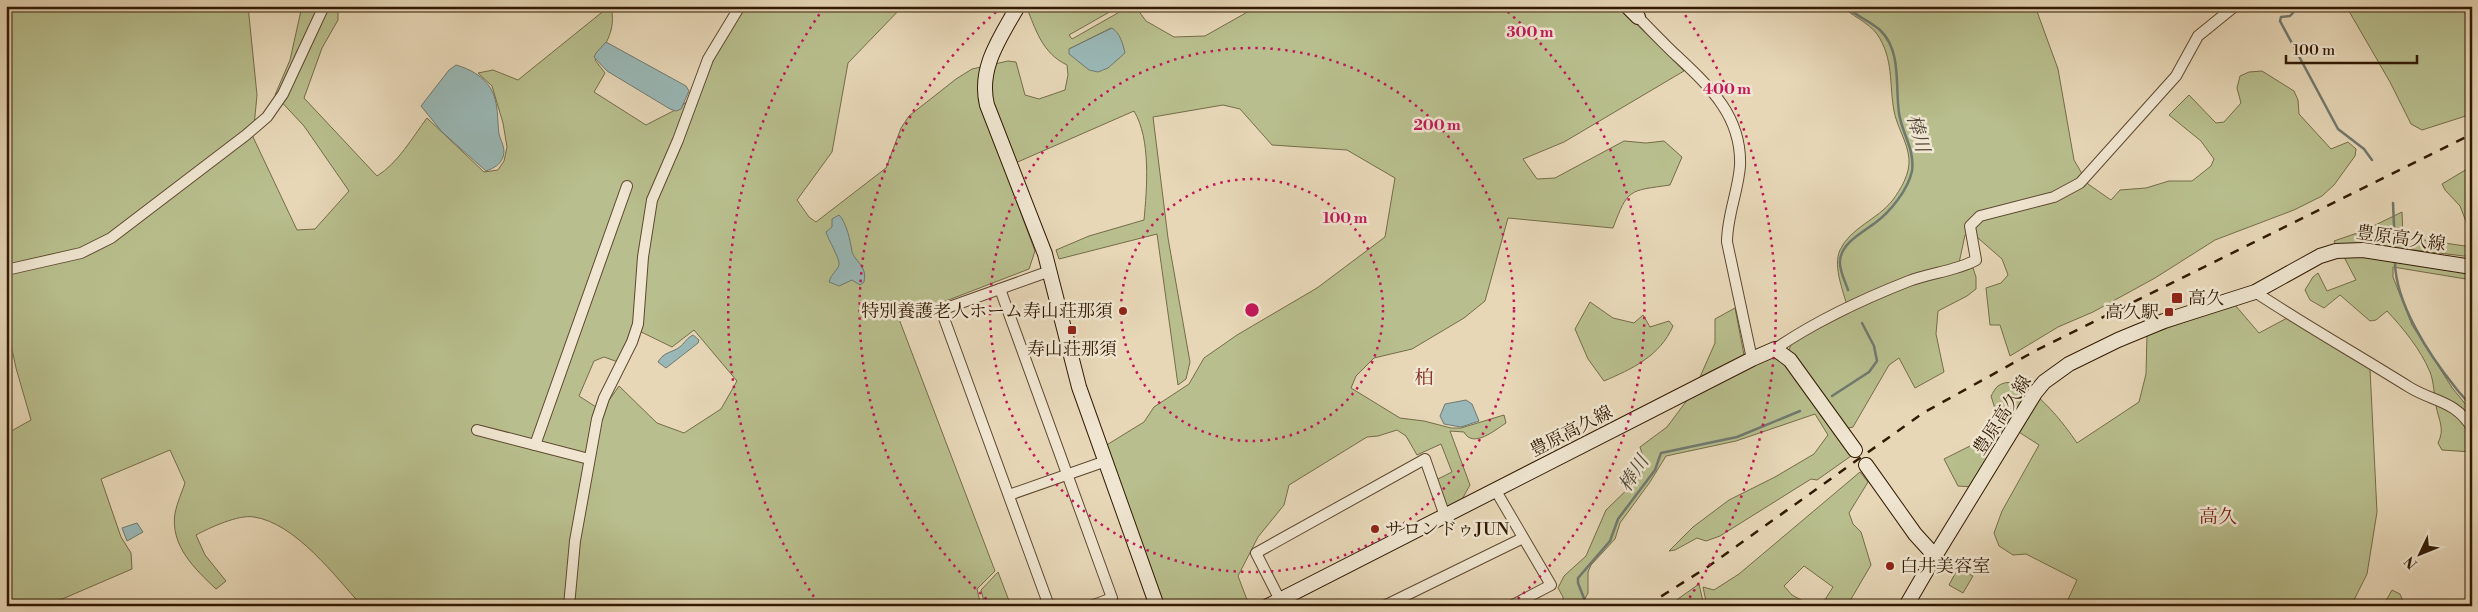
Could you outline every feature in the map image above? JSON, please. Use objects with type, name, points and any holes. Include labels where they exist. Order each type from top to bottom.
[{"type":"main road","points":[[1018,6],[988,63],[984,92],[992,121],[1050,270],[1079,387],[1157,606]]},
{"type":"main road","points":[[1627,6],[1638,17]]},
{"type":"main road","name":"豊原高久線","points":[[1906,606],[2027,405],[2044,382],[2057,372],[2085,356],[2139,331],[2206,306],[2255,292],[2320,256],[2348,249],[2472,267]]},
{"type":"main road","points":[[1775,349],[1790,360],[1855,450]]},
{"type":"main road","name":"豊原高久線","points":[[1274,603],[1775,349]]},
{"type":"main road","points":[[1866,465],[1915,534],[1935,556]]},
{"type":"street","points":[[6,270],[81,253],[111,238],[246,135],[267,117],[280,99],[324,6]]},
{"type":"street","points":[[569,606],[575,541],[589,459],[600,410],[632,342],[638,324],[644,248],[652,200],[678,140],[708,59],[740,6]]},
{"type":"street","points":[[1775,349],[1804,331],[1864,300],[1912,280],[1976,260],[1970,226],[1980,216],[2054,198],[2074,187],[2087,176],[2164,90],[2183,65],[2198,36],[2235,6]]},
{"type":"street","points":[[1638,17],[1708,87],[1725,106],[1733,121],[1738,137],[1740,167],[1727,223],[1727,242],[1752,359]]},
{"type":"street","points":[[535,445],[627,186]]},
{"type":"street","points":[[1049,606],[942,310],[1050,270]]},
{"type":"street","points":[[1000,289],[1112,598],[1091,606]]},
{"type":"street","points":[[2255,292],[2326,338],[2378,366],[2410,388],[2450,404],[2472,428]]},
{"type":"street","points":[[477,430],[589,459]]},
{"type":"street","points":[[1274,603],[1256,553],[1425,459],[1446,516]]},
{"type":"street","points":[[1009,495],[1106,461]]},
{"type":"street","points":[[1496,491],[1551,585],[1511,606]]},
{"type":"street","points":[[1384,606],[1524,538]]},
{"type":"green space","points":[[6,6],[248,6],[257,95],[253,137],[297,230],[315,229],[349,191],[304,126],[275,95],[290,60],[302,6],[338,6],[338,20],[322,48],[304,98],[377,176],[392,164],[427,118],[484,172],[498,170],[504,161],[507,147],[503,123],[492,86],[478,73],[493,70],[518,80],[606,9],[611,7],[611,29],[603,48],[595,60],[605,73],[594,92],[646,125],[679,108],[702,89],[717,51],[746,6],[903,6],[848,63],[832,152],[797,200],[809,217],[816,222],[886,168],[901,128],[909,116],[956,79],[972,69],[1008,61],[1016,62],[1025,95],[1039,99],[1065,90],[1068,75],[1067,65],[1051,54],[1041,40],[1026,6],[1120,6],[1069,35],[1072,39],[1130,6],[1135,6],[1146,21],[1174,37],[1205,36],[1258,6],[1618,6],[1684,71],[1564,142],[1523,159],[1537,179],[1555,178],[1624,141],[1646,143],[1664,141],[1682,157],[1670,185],[1646,189],[1632,194],[1622,205],[1613,228],[1508,218],[1485,301],[1464,318],[1412,349],[1374,358],[1356,376],[1351,388],[1400,418],[1424,421],[1451,428],[1461,428],[1504,415],[1506,423],[1478,438],[1468,437],[1464,432],[1450,431],[1470,485],[1460,503],[1447,509],[1436,480],[1452,472],[1441,444],[1417,455],[1406,436],[1397,430],[1378,436],[1367,437],[1289,485],[1284,505],[1258,537],[1238,576],[1249,605],[1247,606],[1163,606],[1105,446],[1144,422],[1154,407],[1189,384],[1204,358],[1237,335],[1317,288],[1385,237],[1395,178],[1347,150],[1272,145],[1240,109],[1223,105],[1153,117],[1168,238],[1190,362],[1186,379],[1178,385],[1157,234],[1059,259],[1056,250],[1089,236],[1144,220],[1147,179],[1145,149],[1143,135],[1134,111],[1004,168],[1035,251],[1029,269],[899,319],[995,571],[977,589],[981,606],[362,606],[327,566],[299,540],[269,521],[254,517],[224,522],[196,535],[205,555],[226,581],[216,589],[192,565],[176,536],[174,525],[175,513],[185,483],[170,450],[101,479],[121,537],[131,553],[132,569],[46,606],[6,606],[6,434],[31,420],[16,368],[6,321]],"holes":[[[1111,28],[1083,65],[1069,49]],[[633,328],[672,347],[694,330],[737,381],[721,409],[684,433],[657,423],[619,386],[610,399],[596,407],[579,396],[594,361],[604,357],[618,362]]]},
{"type":"green space","points":[[1841,6],[2035,6],[2058,69],[2074,160],[2088,184],[2111,200],[2120,190],[2146,188],[2169,181],[2192,181],[2211,166],[2214,159],[2201,141],[2169,115],[2189,95],[2216,123],[2224,122],[2241,103],[2237,88],[2240,76],[2249,72],[2262,71],[2294,91],[2298,100],[2299,114],[2331,149],[2348,142],[2356,149],[2355,156],[2334,185],[2322,196],[2294,210],[2215,240],[2155,278],[2093,312],[2058,327],[2010,356],[2000,325],[1990,325],[1986,288],[2001,283],[2008,275],[2002,259],[1978,238],[1965,235],[1959,263],[1964,270],[1973,268],[1976,277],[1976,289],[1967,296],[1938,311],[1936,334],[1944,372],[1915,388],[1899,358],[1889,365],[1853,427],[1845,429],[1789,350],[1792,342],[1849,313],[1838,273],[1837,264],[1840,250],[1850,236],[1892,201],[1904,181],[1909,159],[1907,147],[1894,111],[1889,62],[1882,43],[1869,26]]},
{"type":"green space","points":[[2346,6],[2472,6],[2472,114],[2422,130],[2411,124],[2390,82]]},
{"type":"green space","points":[[2472,166],[2472,237],[2460,206],[2442,184]]},
{"type":"green space","points":[[2402,212],[2403,237],[2472,247],[2472,257],[2364,244],[2336,245],[2334,241],[2363,231]]},
{"type":"green space","points":[[2359,255],[2472,273],[2472,280],[2393,267],[2393,277],[2412,325],[2453,389],[2472,412],[2472,452],[2442,450],[2438,443],[2441,429],[2430,372],[2411,340],[2387,311],[2376,320],[2370,321],[2340,295],[2324,308],[2310,300],[2305,290],[2313,277],[2318,273],[2327,291],[2356,280],[2344,257]]},
{"type":"green space","points":[[1590,302],[1613,318],[1634,323],[1643,315],[1650,327],[1669,321],[1673,326],[1661,346],[1653,353],[1625,372],[1604,381],[1588,359],[1575,329]]},
{"type":"green space","points":[[2235,305],[2259,333],[2289,317],[2370,369],[2377,512],[2367,574],[2351,606],[2065,606],[2077,580],[2026,554],[2013,555],[1999,546],[1994,533],[2002,511],[2039,445],[2011,427],[1974,487],[1958,486],[1944,459],[1984,439],[1998,418],[1991,396],[1998,386],[2008,383],[2019,385],[2031,391],[2053,412],[2077,443],[2139,402],[2146,374],[2147,335]]},
{"type":"green space","points":[[1735,308],[1744,355],[1700,377],[1715,343],[1715,319]]},
{"type":"green space","points":[[1776,358],[1788,366],[1851,456],[1817,480],[1811,479],[1720,536],[1706,541],[1697,538],[1675,550],[1669,551],[1693,527],[1729,500],[1775,477],[1814,454],[1828,435],[1815,414],[1736,441],[1666,456],[1650,482],[1620,523],[1615,539],[1591,565],[1588,572],[1588,593],[1581,606],[1563,606],[1563,597],[1558,588],[1564,576],[1586,556],[1606,510],[1637,480],[1646,466],[1640,447],[1667,427],[1691,395],[1766,359]]},
{"type":"green space","points":[[1860,472],[1868,482],[1849,513],[1853,524],[1861,532],[1871,565],[1847,606],[1821,606],[1833,587],[1804,566],[1784,586],[1792,595],[1812,606],[1707,606],[1703,587],[1714,590],[1739,574]]},
{"type":"green space","points":[[1958,568],[1973,576],[1963,593],[1949,585]]},
{"type":"green space","points":[[998,572],[1011,606],[985,606],[981,590]]},
{"type":"green space","points":[[1699,584],[1704,606],[1668,606]]},
{"type":"green space","points":[[2392,590],[2400,594],[2405,606],[2383,606]]},
{"type":"water","points":[[1112,28],[1119,36],[1125,53],[1108,68],[1098,72],[1089,70],[1069,54],[1069,49]]},
{"type":"water","points":[[606,42],[686,86],[689,91],[681,109],[676,111],[670,109],[607,71],[594,57]]},
{"type":"water","points":[[456,65],[480,77],[488,84],[494,94],[499,134],[504,154],[498,164],[486,171],[442,132],[421,106],[449,70]]},
{"type":"water","points":[[839,215],[846,227],[852,252],[864,272],[864,282],[860,285],[852,280],[839,286],[829,282],[839,263],[826,232],[832,227],[832,219]]},
{"type":"water","points":[[693,335],[699,340],[698,343],[666,368],[658,362],[660,358],[681,346]]},
{"type":"water","points":[[1466,400],[1472,404],[1479,421],[1461,427],[1444,424],[1440,416],[1445,404]]},
{"type":"water","points":[[137,523],[143,532],[127,541],[122,528]]},
{"type":"waterway","name":"棒川","points":[[1845,6],[1880,30],[1892,48],[1895,58],[1899,113],[1912,156],[1910,178],[1898,200],[1881,218],[1848,243],[1841,255],[1841,272],[1848,290]]},
{"type":"waterway","points":[[2299,6],[2290,16],[2281,17],[2280,21],[2338,129],[2364,149],[2372,160]]},
{"type":"waterway","points":[[2393,203],[2395,247]]},
{"type":"waterway","points":[[2395,263],[2401,295],[2425,345],[2472,408]]},
{"type":"waterway","name":"棒川","points":[[1832,396],[1869,372],[1877,361],[1874,346],[1862,323]]},
{"type":"waterway","name":"棒川","points":[[1587,606],[1578,583],[1578,578],[1610,541],[1618,519],[1655,470],[1661,453],[1737,437],[1800,411]]},
{"type":"railway","points":[[1646,606],[1706,568],[1923,413],[2035,351],[2472,134]]},
{"type":"place","name":"高久","points":[[2177,298]]},
{"type":"place","name":"特別養護老人ホーム寿山荘那須","points":[[1123,311]]},
{"type":"place","name":"高久駅","points":[[2169,312]]},
{"type":"place","name":"寿山荘那須","points":[[1072,330]]},
{"type":"place","name":"サロンドゥJUN","points":[[1375,529]]},
{"type":"place","name":"白井美容室","points":[[1890,566]]},
{"type":"district","name":"柏","points":[[1424,377]]},
{"type":"district","name":"高久","points":[[2218,516]]}]
